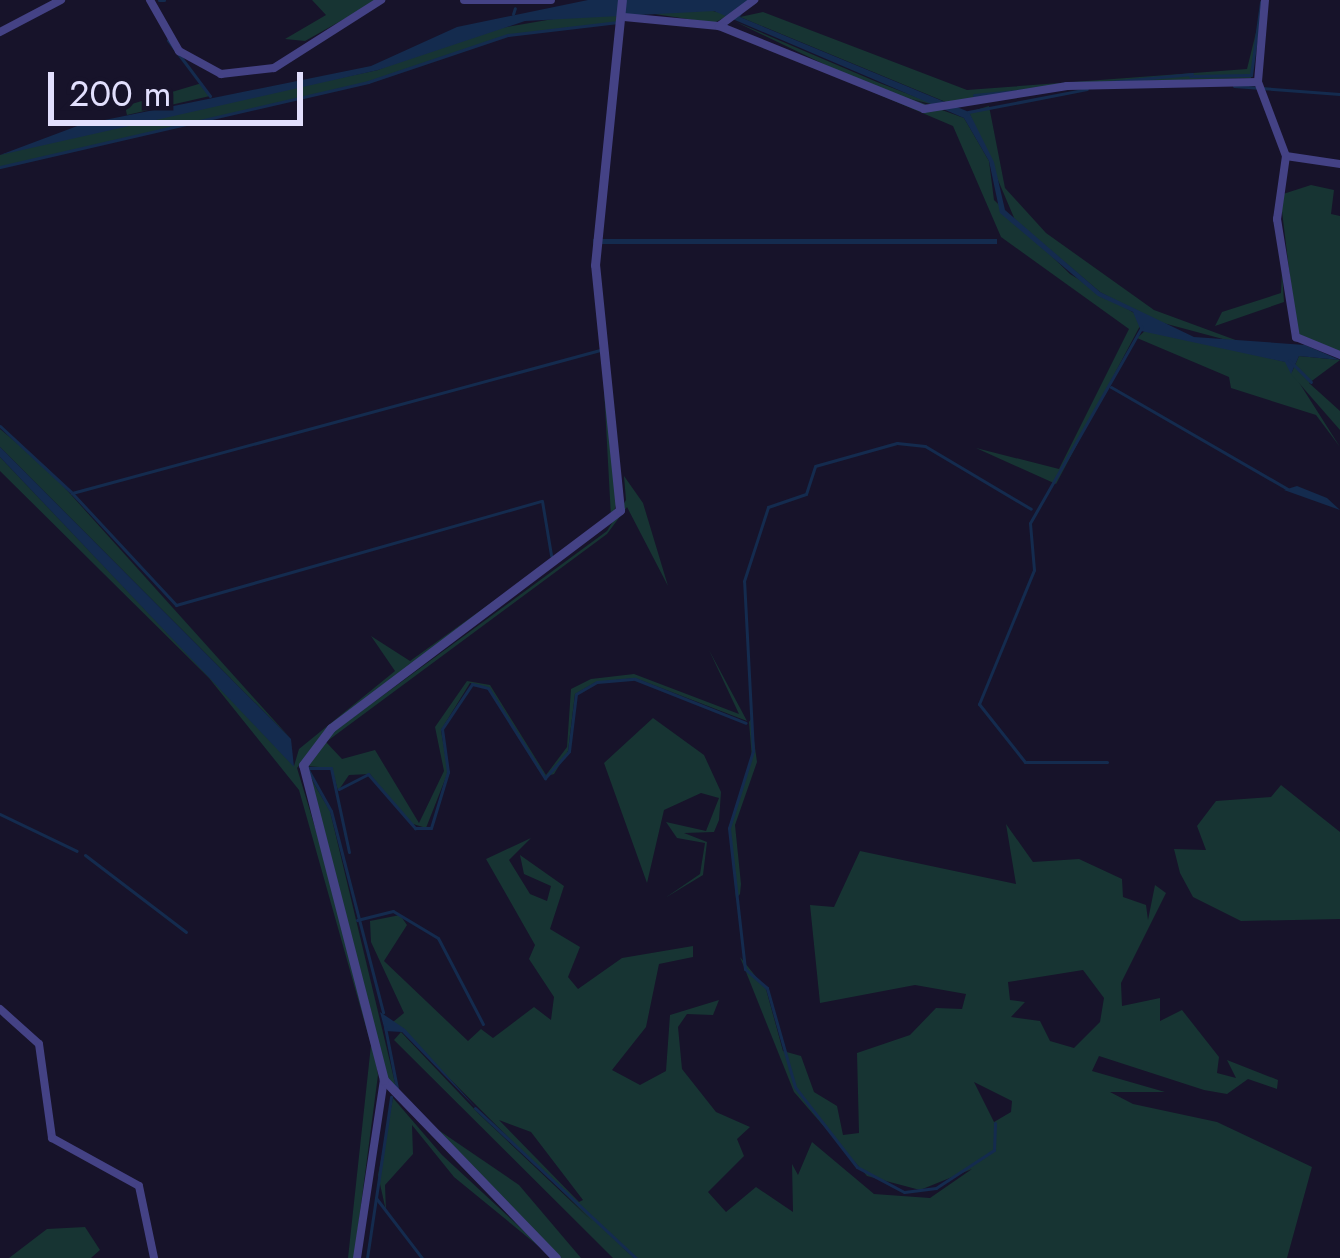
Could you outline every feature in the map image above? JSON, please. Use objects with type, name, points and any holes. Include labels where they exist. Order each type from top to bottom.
[{"type":"street","points":[[0,32],[61,0]]},
{"type":"street","points":[[150,0],[191,61],[243,74],[274,68],[381,0]]},
{"type":"street","points":[[464,0],[551,0]]},
{"type":"street","points":[[357,1258],[384,1080],[303,765],[331,728],[620,510],[595,265],[622,0]]},
{"type":"street","points":[[719,26],[754,0]]},
{"type":"street","points":[[1265,0],[1258,82],[1286,156],[1277,219],[1297,337],[1340,355]]},
{"type":"street","points":[[624,15],[719,26],[924,109],[1067,86],[1258,82]]},
{"type":"street","points":[[1286,156],[1340,164]]},
{"type":"street","points":[[0,1010],[40,1044],[52,1138],[140,1186],[154,1258]]},
{"type":"street","points":[[384,1080],[556,1258]]},
{"type":"green space","points":[[312,0],[378,0],[305,41],[285,39],[326,15]]},
{"type":"green space","points":[[1264,0],[1251,78],[1108,82],[953,105],[740,17],[763,12],[967,90],[1247,69]]},
{"type":"green space","points":[[617,8],[622,22],[507,35],[367,82],[0,167],[0,155],[66,136],[378,70],[460,35]]},
{"type":"green space","points":[[628,10],[713,11],[729,15],[714,23]]},
{"type":"green space","points":[[734,21],[877,82],[942,107],[880,91]]},
{"type":"green space","points":[[757,43],[964,118],[989,161],[994,200],[1070,274],[1134,313],[1141,324],[1056,484],[976,448],[1059,469],[1129,329],[1001,237],[953,126]]},
{"type":"green space","points":[[202,83],[210,96],[127,115],[125,106]]},
{"type":"green space","points":[[989,106],[1005,188],[1046,233],[1154,310],[1260,349],[1152,320],[1100,292],[1015,220],[969,112]]},
{"type":"green space","points":[[1311,185],[1334,190],[1331,214],[1340,216],[1340,352],[1297,335],[1280,195]]},
{"type":"green space","points":[[1282,271],[1284,302],[1215,326],[1222,312],[1281,293]]},
{"type":"green space","points":[[1147,329],[1286,362],[1340,447],[1316,415],[1231,388],[1229,377],[1137,338]]},
{"type":"green space","points":[[602,352],[620,490],[612,519],[327,731],[297,768],[367,999],[378,1075],[354,1258],[348,1258],[371,1045],[299,790],[209,678],[0,471],[0,457],[294,766],[299,749],[395,671],[371,636],[410,661],[611,517]]},
{"type":"green space","points":[[1299,356],[1340,360],[1309,383],[1340,411],[1340,430],[1291,374]]},
{"type":"green space","points":[[0,429],[47,468],[291,739],[0,447]]},
{"type":"green space","points":[[624,476],[643,503],[668,586],[627,507],[607,534],[326,742],[342,759],[375,750],[419,823],[444,771],[435,727],[467,681],[490,685],[546,775],[567,747],[571,689],[591,679],[634,674],[739,714],[709,650],[747,721],[635,678],[596,682],[575,694],[568,751],[554,774],[544,777],[489,688],[470,683],[441,730],[448,772],[426,828],[410,823],[370,774],[349,775],[338,791],[332,768],[306,766],[329,735],[607,531],[626,500]]},
{"type":"green space","points":[[653,718],[704,755],[721,792],[714,832],[684,833],[707,842],[703,875],[665,898],[700,874],[705,843],[677,838],[666,822],[706,831],[719,798],[701,793],[664,810],[647,883],[604,763]]},
{"type":"green space","points":[[751,719],[757,762],[735,825],[741,884],[736,899],[730,828],[752,759]]},
{"type":"green space","points":[[306,770],[330,811],[396,1087],[388,1081]]},
{"type":"green space","points":[[1281,785],[1340,832],[1340,919],[1241,921],[1193,897],[1180,873],[1174,849],[1206,850],[1197,826],[1216,801],[1271,797]]},
{"type":"green space","points":[[1006,824],[1033,862],[1079,859],[1122,879],[1123,897],[1146,905],[1148,920],[1155,885],[1166,893],[1121,983],[1122,1006],[1160,998],[1160,1021],[1182,1010],[1219,1057],[1217,1073],[1236,1078],[1227,1060],[1278,1080],[1277,1089],[1248,1079],[1227,1094],[1204,1090],[1099,1056],[1092,1071],[1165,1092],[1110,1092],[1133,1104],[1217,1122],[1312,1167],[1287,1258],[637,1258],[622,1247],[634,1258],[613,1258],[394,1040],[401,1032],[592,1221],[393,1022],[404,1013],[371,942],[370,921],[400,915],[407,925],[384,961],[468,1041],[481,1029],[493,1038],[534,1007],[551,1020],[554,997],[529,959],[535,945],[486,859],[531,838],[509,860],[530,894],[547,901],[551,886],[524,874],[520,855],[564,886],[550,929],[580,947],[568,977],[578,989],[622,958],[693,946],[693,957],[659,964],[646,1027],[612,1070],[640,1085],[666,1071],[670,1015],[719,1000],[713,1015],[687,1014],[678,1027],[682,1069],[716,1112],[750,1127],[737,1139],[744,1156],[708,1192],[726,1212],[756,1187],[793,1212],[792,1164],[798,1175],[812,1142],[874,1194],[930,1198],[972,1169],[920,1190],[867,1176],[794,1092],[740,957],[766,989],[783,1051],[801,1056],[814,1092],[837,1106],[843,1135],[859,1133],[857,1053],[910,1035],[936,1008],[962,1009],[966,994],[915,985],[820,1003],[810,905],[834,907],[860,851],[1016,884]],"holes":[[[1083,970],[1104,998],[1100,1022],[1074,1048],[1050,1041],[1040,1021],[1011,1017],[1025,1002],[1010,1000],[1008,982]],[[974,1082],[1012,1101],[1011,1112],[994,1122]],[[499,1120],[531,1132],[583,1200],[579,1202]]]},
{"type":"green space","points":[[393,1098],[442,1155],[553,1258],[454,1177],[412,1125],[413,1154],[385,1185],[386,1211],[378,1175]]},
{"type":"green space","points":[[406,1108],[519,1185],[581,1258],[559,1258]]},
{"type":"green space","points":[[85,1227],[100,1250],[91,1258],[9,1258],[47,1229]]},
{"type":"water","points":[[588,0],[751,0],[740,17],[969,112],[994,162],[1005,210],[1100,292],[1194,337],[1305,345],[1340,360],[1299,356],[1291,374],[1285,362],[1141,331],[1133,312],[1098,296],[1000,213],[989,161],[964,118],[714,11],[525,21],[378,70],[0,155],[80,125],[371,66],[457,27]]},
{"type":"water","points":[[593,239],[997,239],[997,244],[593,244]]},
{"type":"water","points":[[0,447],[291,739],[294,767],[0,457]]},
{"type":"water","points":[[1297,486],[1327,498],[1340,510],[1284,490]]},
{"type":"water","points":[[380,1012],[405,1029],[479,1111],[402,1032],[385,1031]]},
{"type":"waterway","points":[[159,0],[164,0]]},
{"type":"waterway","points":[[1190,76],[1251,75],[1261,2]]},
{"type":"waterway","points":[[513,14],[515,8]]},
{"type":"waterway","points":[[0,167],[368,82],[508,35],[618,22]]},
{"type":"waterway","points":[[168,40],[210,96]]},
{"type":"waterway","points":[[974,95],[1192,74]]},
{"type":"waterway","points":[[1234,86],[1340,94]]},
{"type":"waterway","points":[[968,112],[1087,89]]},
{"type":"waterway","points":[[1107,762],[1025,762],[979,704],[1034,570],[1030,523],[1142,327]]},
{"type":"waterway","points":[[0,426],[72,493],[600,350]]},
{"type":"waterway","points":[[1289,360],[1311,382]]},
{"type":"waterway","points":[[1111,387],[1288,489]]},
{"type":"waterway","points":[[995,1123],[994,1150],[936,1188],[904,1192],[857,1167],[795,1087],[767,988],[745,969],[729,828],[753,751],[744,581],[768,507],[806,494],[815,466],[897,443],[925,446],[1031,509]]},
{"type":"waterway","points":[[72,493],[176,605],[542,501],[551,555]]},
{"type":"waterway","points":[[339,789],[368,774],[415,828],[431,828],[448,772],[442,729],[472,684],[488,688],[545,778],[569,751],[576,694],[597,682],[635,679],[746,723]]},
{"type":"waterway","points":[[349,852],[331,768],[307,768],[331,811],[383,1012]]},
{"type":"waterway","points":[[0,814],[77,851]]},
{"type":"waterway","points":[[85,855],[186,932]]},
{"type":"waterway","points":[[357,920],[393,911],[438,938],[483,1024]]},
{"type":"waterway","points":[[385,1027],[397,1088]]},
{"type":"waterway","points":[[367,1258],[391,1097]]},
{"type":"waterway","points":[[475,1108],[636,1258]]},
{"type":"waterway","points":[[376,1198],[422,1258]]}]
